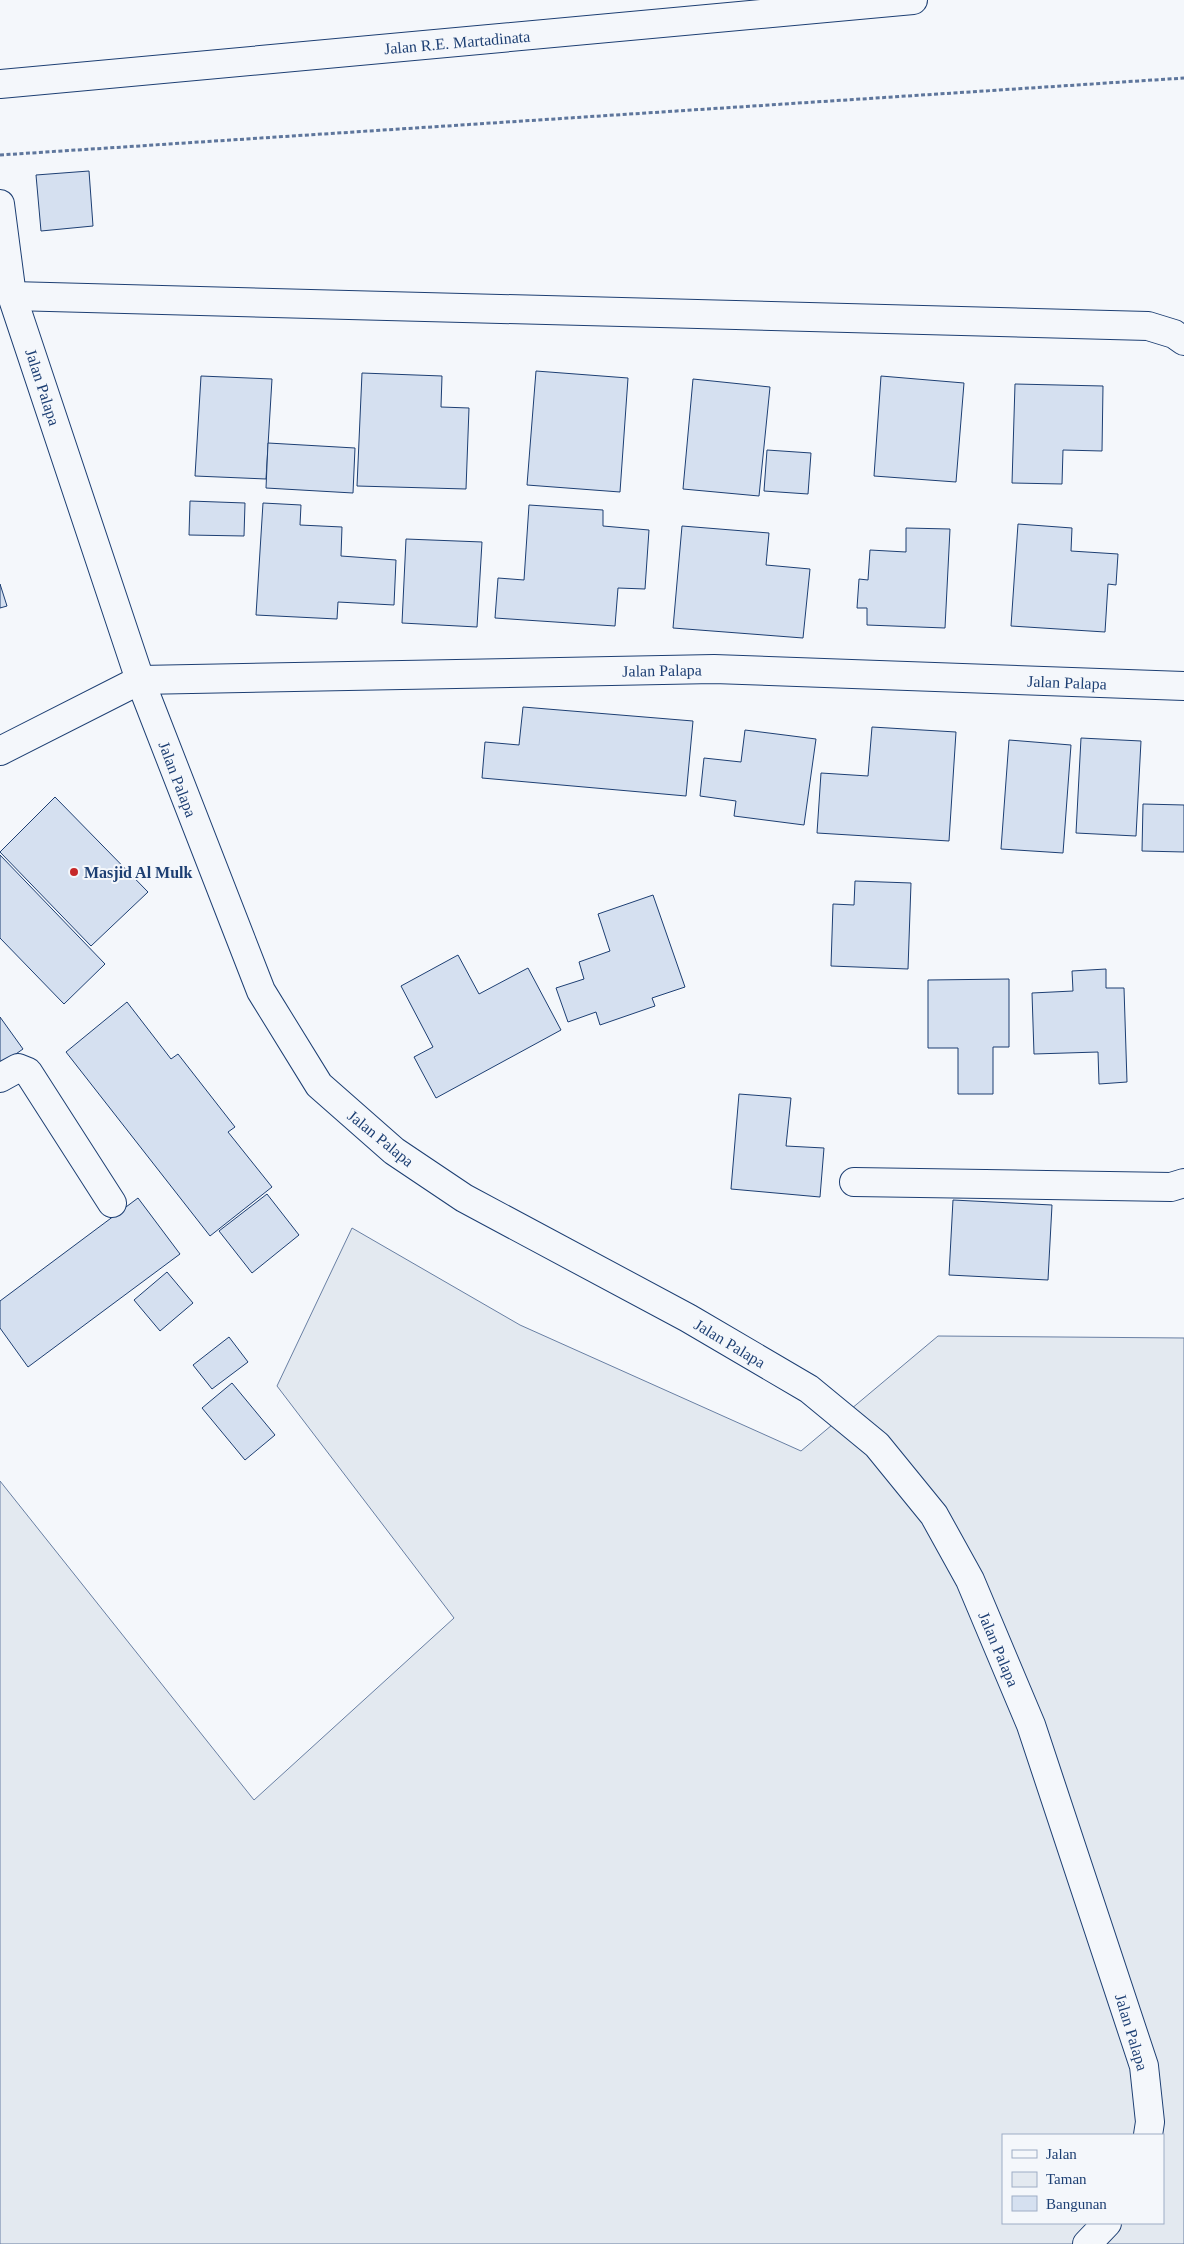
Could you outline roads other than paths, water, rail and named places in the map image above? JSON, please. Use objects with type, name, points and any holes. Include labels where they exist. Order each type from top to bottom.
[{"type":"main road","name":"Jalan R.E. Martadinata","points":[[0,84],[913,0]]},
{"type":"main road","name":"Jalan Palapa","points":[[0,204],[12,296],[140,680],[261,991],[319,1085],[394,1151],[464,1198],[688,1318],[809,1390],[877,1445],[934,1515],[970,1580],[1031,1725],[1144,2066],[1150,2122],[1148,2134]]},
{"type":"main road","points":[[12,296],[1148,326],[1174,334],[1184,341]]},
{"type":"main road","name":"Jalan Palapa","points":[[0,751],[140,680],[714,669],[1184,686]]},
{"type":"main road","points":[[0,1078],[18,1068],[28,1072],[112,1203]]},
{"type":"main road","points":[[854,1182],[1171,1187],[1184,1183]]},
{"type":"main road","points":[[1087,2244],[1106,2224]]},
{"type":"place","name":"Masjid Al Mulk","points":[[74,872]]}]
